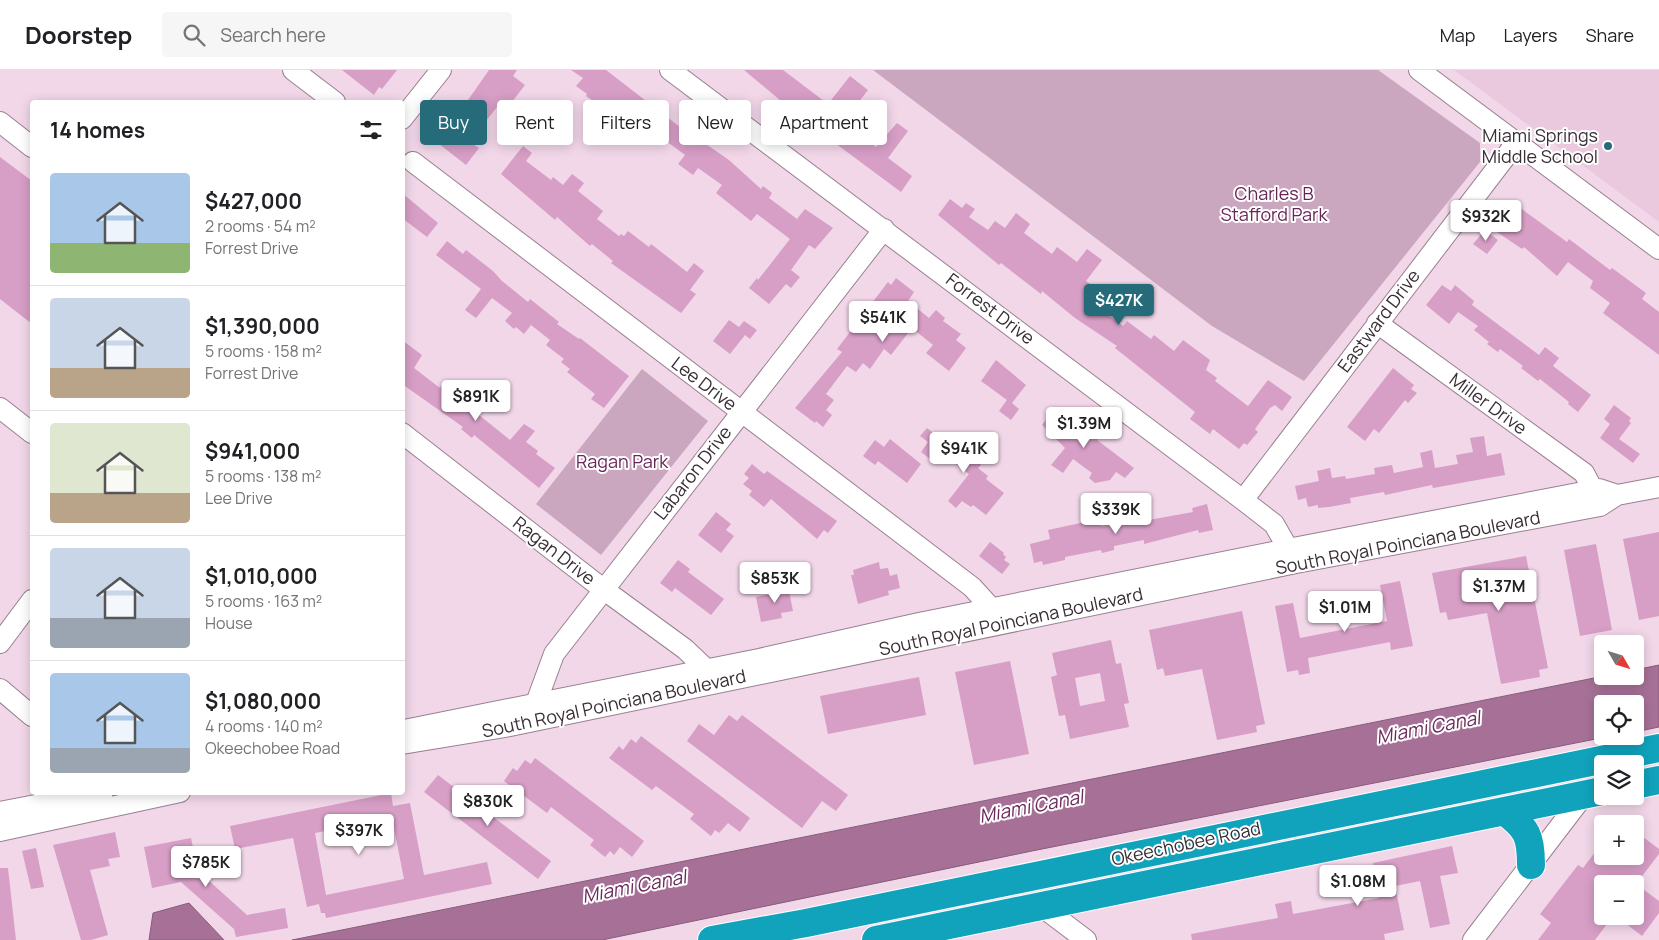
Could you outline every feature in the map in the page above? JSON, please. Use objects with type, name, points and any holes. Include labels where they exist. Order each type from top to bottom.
[{"type":"highway","points":[[1641,755],[1653,749]]},
{"type":"highway","name":"Okeechobee Road","points":[[712,940],[806,923],[1653,749]]},
{"type":"highway","points":[[1644,783],[1659,780]]},
{"type":"highway","name":"Okeechobee Road","points":[[876,940],[1504,811],[1594,788]]},
{"type":"highway","points":[[1504,811],[1527,832],[1531,846],[1530,864]]},
{"type":"street","points":[[293,70],[332,100]]},
{"type":"street","points":[[405,116],[441,70]]},
{"type":"street","name":"Forrest Drive","points":[[670,70],[1274,524],[1292,556]]},
{"type":"street","points":[[1419,70],[1659,249]]},
{"type":"street","points":[[0,122],[30,145]]},
{"type":"street","name":"Eastward Drive","points":[[1243,500],[1516,143]]},
{"type":"street","name":"Lee Drive","points":[[413,162],[740,412],[972,586],[992,609]]},
{"type":"street","name":"Labaron Drive","points":[[536,703],[554,654],[740,412],[884,229]]},
{"type":"street","name":"Miller Drive","points":[[1377,324],[1584,473],[1593,490]]},
{"type":"street","points":[[0,408],[30,431]]},
{"type":"street","name":"Ragan Drive","points":[[405,436],[603,589],[685,649],[706,669]]},
{"type":"street","name":"South Royal Poinciana Boulevard","points":[[408,733],[536,703],[992,609],[1292,556],[1592,508],[1600,506],[1617,495],[1659,487]]},
{"type":"street","name":"South Royal Poinciana Boulevard","points":[[408,733],[510,726],[1593,490],[1599,489],[1617,495]]},
{"type":"street","points":[[0,643],[30,603]]},
{"type":"street","points":[[0,689],[30,714]]},
{"type":"street","points":[[1473,940],[1530,864],[1594,789]]},
{"type":"street","points":[[0,812],[88,795]]},
{"type":"street","points":[[0,831],[166,795]]},
{"type":"street","points":[[1041,906],[1086,940]]},
{"type":"shaded area","name":"Miami Springs Middle School","points":[[1454,70],[1659,70],[1659,222]]},
{"type":"green space","name":"Charles B Stafford Park","points":[[873,70],[1378,70],[1480,143],[1480,162],[1304,381],[1212,326]]},
{"type":"green space","name":"Ragan Park","points":[[642,369],[708,421],[601,555],[536,504]]},
{"type":"water","name":"Miami Canal","points":[[1659,665],[1659,727],[1644,730],[1644,695],[1594,695],[1594,739],[1032,851],[602,940],[292,940],[1594,678],[1594,685],[1644,685],[1644,668]]},
{"type":"water","points":[[189,903],[224,940],[149,940],[153,913]]},
{"type":"building","points":[[342,70],[397,70],[382,89],[379,87],[374,95]]},
{"type":"building","points":[[489,70],[517,70],[513,76],[525,85],[513,100],[497,100],[497,107],[487,120],[487,100],[468,100]]},
{"type":"building","points":[[571,70],[606,70],[645,100],[592,100],[576,86],[583,78]]},
{"type":"building","points":[[744,70],[783,70],[823,100],[780,100]]},
{"type":"building","points":[[850,76],[868,90],[860,100],[831,100]]},
{"type":"building","points":[[669,119],[679,126],[679,145],[707,145],[729,160],[761,189],[763,186],[772,193],[769,198],[797,219],[805,209],[833,228],[815,249],[809,245],[791,270],[800,277],[791,288],[786,284],[769,304],[749,288],[757,278],[758,280],[790,239],[757,214],[751,221],[716,193],[722,185],[698,168],[693,175],[678,164],[685,155],[669,143]]},
{"type":"building","points":[[897,123],[908,131],[888,158],[912,176],[901,192],[838,145],[873,145],[876,147],[878,145],[887,145],[887,134]]},
{"type":"building","points":[[440,145],[474,145],[479,148],[466,165]]},
{"type":"building","points":[[523,146],[532,153],[526,161],[551,180],[553,177],[563,185],[572,174],[584,183],[578,191],[603,211],[597,219],[619,236],[621,234],[624,236],[628,231],[649,247],[651,244],[687,272],[694,263],[704,271],[690,290],[696,294],[681,313],[611,263],[613,261],[592,244],[590,246],[557,217],[555,220],[501,174]]},
{"type":"building","points":[[0,157],[30,180],[30,322],[0,299]]},
{"type":"building","points":[[405,196],[438,223],[427,237],[405,220]]},
{"type":"building","points":[[950,199],[962,208],[966,203],[975,209],[969,217],[988,230],[995,221],[1005,228],[1016,213],[1030,224],[1024,233],[1052,254],[1057,247],[1077,262],[1087,249],[1102,260],[1086,281],[1104,294],[1095,305],[1123,326],[1127,321],[1151,339],[1154,335],[1174,351],[1183,340],[1210,360],[1206,370],[1217,378],[1215,381],[1248,406],[1268,380],[1292,397],[1282,411],[1275,405],[1270,408],[1255,429],[1258,432],[1247,445],[1244,443],[1239,449],[1213,429],[1210,434],[1190,419],[1195,412],[1115,348],[1117,346],[1075,318],[1042,291],[1041,294],[1001,263],[999,265],[938,215]]},
{"type":"building","points":[[1511,207],[1516,211],[1519,207],[1567,242],[1569,239],[1610,270],[1612,268],[1646,293],[1642,299],[1659,312],[1659,355],[1603,313],[1610,303],[1590,288],[1593,281],[1568,262],[1557,276],[1524,247],[1522,249],[1494,230]]},
{"type":"building","points":[[1485,230],[1498,240],[1487,254],[1473,244]]},
{"type":"building","points":[[447,241],[463,254],[466,250],[528,302],[530,299],[559,322],[557,324],[580,338],[629,376],[604,408],[591,399],[595,394],[567,372],[570,369],[561,362],[564,359],[546,345],[550,340],[531,325],[524,334],[516,327],[514,329],[505,321],[512,313],[492,298],[476,318],[465,310],[481,289],[436,255]]},
{"type":"building","points":[[896,278],[914,292],[908,301],[929,318],[936,310],[945,318],[943,321],[961,334],[956,340],[966,348],[949,371],[926,353],[933,345],[912,328],[891,355],[884,349],[870,369],[863,363],[856,372],[847,366],[826,394],[834,400],[826,410],[832,415],[823,427],[816,421],[815,423],[795,408],[842,352],[837,349],[888,282],[891,285]]},
{"type":"building","points":[[1442,285],[1451,291],[1455,285],[1474,301],[1472,305],[1539,355],[1545,347],[1559,358],[1553,366],[1591,395],[1578,412],[1568,404],[1569,402],[1540,379],[1538,381],[1521,368],[1523,366],[1500,349],[1498,352],[1487,344],[1489,342],[1474,330],[1478,326],[1458,312],[1449,324],[1426,305]]},
{"type":"building","points":[[729,320],[739,327],[744,321],[757,330],[750,339],[745,335],[730,354],[713,341]]},
{"type":"building","points":[[405,342],[422,355],[414,368],[440,388],[442,385],[510,440],[524,424],[535,431],[526,442],[538,451],[536,454],[555,468],[539,488],[474,435],[472,438],[461,429],[463,427],[405,386]]},
{"type":"building","points":[[996,360],[1026,385],[1012,403],[1019,409],[1011,420],[999,411],[1007,400],[981,381]]},
{"type":"building","points":[[1393,368],[1414,385],[1411,389],[1417,393],[1408,403],[1405,400],[1379,433],[1374,429],[1365,441],[1347,427]]},
{"type":"building","points":[[1614,405],[1631,418],[1629,421],[1631,423],[1619,439],[1640,454],[1633,463],[1600,438],[1610,424],[1604,419]]},
{"type":"building","points":[[1055,408],[1065,416],[1067,413],[1099,437],[1097,440],[1134,468],[1125,478],[1116,472],[1110,480],[1095,483],[1089,478],[1092,473],[1073,459],[1063,473],[1051,465],[1065,448],[1042,425]]},
{"type":"building","points":[[927,428],[955,449],[960,444],[980,459],[978,462],[981,465],[978,468],[988,476],[986,479],[1004,493],[986,515],[973,505],[971,507],[962,501],[956,508],[948,501],[969,474],[943,454],[934,462],[921,452],[928,442],[920,436]]},
{"type":"building","points":[[1484,436],[1487,456],[1501,453],[1505,475],[1433,488],[1432,485],[1385,495],[1384,492],[1350,498],[1351,503],[1329,507],[1318,508],[1318,505],[1308,507],[1306,498],[1298,500],[1295,486],[1319,481],[1317,471],[1330,468],[1332,478],[1345,476],[1346,479],[1375,474],[1374,468],[1392,465],[1394,473],[1423,467],[1420,453],[1432,450],[1435,468],[1458,464],[1456,455],[1473,452],[1470,438]]},
{"type":"building","points":[[890,439],[921,464],[907,483],[878,461],[875,465],[863,456],[875,440],[884,447]]},
{"type":"building","points":[[752,464],[764,474],[767,471],[837,521],[828,533],[824,530],[817,539],[771,499],[764,507],[749,495],[752,491],[743,484],[749,478],[744,474]]},
{"type":"building","points":[[1207,504],[1213,530],[1199,533],[1198,530],[1144,544],[1144,540],[1114,546],[1114,550],[1102,553],[1101,550],[1065,557],[1065,560],[1043,565],[1042,561],[1034,563],[1030,544],[1050,539],[1048,530],[1099,519],[1101,526],[1109,525],[1110,527],[1193,512],[1192,508]]},
{"type":"building","points":[[716,512],[731,524],[726,530],[734,536],[721,553],[698,535]]},
{"type":"building","points":[[1659,532],[1659,616],[1639,620],[1623,539]]},
{"type":"building","points":[[990,542],[1004,553],[1006,557],[1004,560],[1010,564],[1002,574],[979,556]]},
{"type":"building","points":[[1596,544],[1612,630],[1580,636],[1564,550]]},
{"type":"building","points":[[1526,556],[1548,668],[1539,670],[1540,677],[1501,684],[1487,613],[1448,620],[1446,612],[1440,613],[1432,573]]},
{"type":"building","points":[[678,560],[690,569],[688,572],[724,599],[711,615],[675,588],[672,592],[660,583]]},
{"type":"building","points":[[879,562],[880,569],[888,568],[890,576],[897,574],[900,588],[888,591],[889,595],[858,604],[851,575],[854,575],[853,570]]},
{"type":"building","points":[[1400,581],[1413,646],[1391,650],[1390,642],[1308,658],[1310,673],[1299,675],[1298,670],[1287,672],[1275,606],[1293,603],[1300,638],[1387,621],[1380,585]]},
{"type":"building","points":[[788,586],[793,611],[781,613],[782,618],[761,622],[756,597],[774,593],[773,589]]},
{"type":"building","points":[[1242,611],[1265,724],[1256,726],[1257,732],[1217,740],[1202,669],[1165,676],[1163,668],[1157,670],[1149,630]]},
{"type":"building","points":[[1111,640],[1116,664],[1121,663],[1129,703],[1124,704],[1129,727],[1070,739],[1065,715],[1059,716],[1051,677],[1057,675],[1052,653]],"holes":[[[1100,673],[1105,701],[1080,706],[1075,678]]]},
{"type":"building","points":[[1010,661],[1029,754],[974,765],[955,672]]},
{"type":"building","points":[[919,677],[926,715],[828,734],[820,696]]},
{"type":"building","points":[[729,715],[737,721],[742,715],[848,795],[836,811],[822,801],[802,828],[687,741],[699,724],[714,735]]},
{"type":"building","points":[[641,736],[750,818],[740,832],[728,823],[719,833],[715,830],[711,836],[690,819],[694,814],[656,786],[652,790],[609,758],[619,746],[623,750],[631,739],[636,743]]},
{"type":"building","points":[[535,758],[644,841],[632,857],[620,847],[614,855],[610,851],[605,857],[590,845],[594,840],[551,807],[547,813],[504,781],[513,768],[517,771],[525,760],[531,764]]},
{"type":"building","points":[[438,775],[551,861],[538,879],[424,792]]},
{"type":"building","points":[[381,795],[391,795],[393,806],[410,803],[424,875],[487,862],[492,884],[326,918],[325,913],[321,913],[319,904],[307,907],[293,838],[235,849],[230,826]],"holes":[[[392,818],[404,879],[326,895],[315,833]]]},
{"type":"building","points":[[115,832],[120,857],[108,859],[110,866],[90,870],[108,935],[91,940],[81,940],[53,845]]},
{"type":"building","points":[[191,838],[198,871],[247,915],[285,908],[288,928],[236,937],[234,929],[181,882],[152,888],[144,847]]},
{"type":"building","points":[[1644,838],[1659,849],[1659,854],[1643,875],[1594,875],[1594,925],[1606,925],[1595,940],[1538,940],[1551,923],[1540,914],[1578,865],[1583,868],[1594,854],[1594,865],[1644,865]]},
{"type":"building","points":[[1452,846],[1458,873],[1440,876],[1450,924],[1430,928],[1420,881],[1395,886],[1404,930],[1384,934],[1385,940],[1192,940],[1191,934],[1278,918],[1275,904],[1291,901],[1293,914],[1379,898],[1373,863]]},
{"type":"building","points":[[36,848],[44,887],[31,889],[22,851]]},
{"type":"building","points":[[0,868],[8,868],[16,940],[0,940]]},
{"type":"building","points":[[1644,890],[1659,901],[1659,913],[1642,936],[1628,925],[1644,925]]},
{"type":"place","name":"Miami Springs Middle School","points":[[1608,146]]}]
